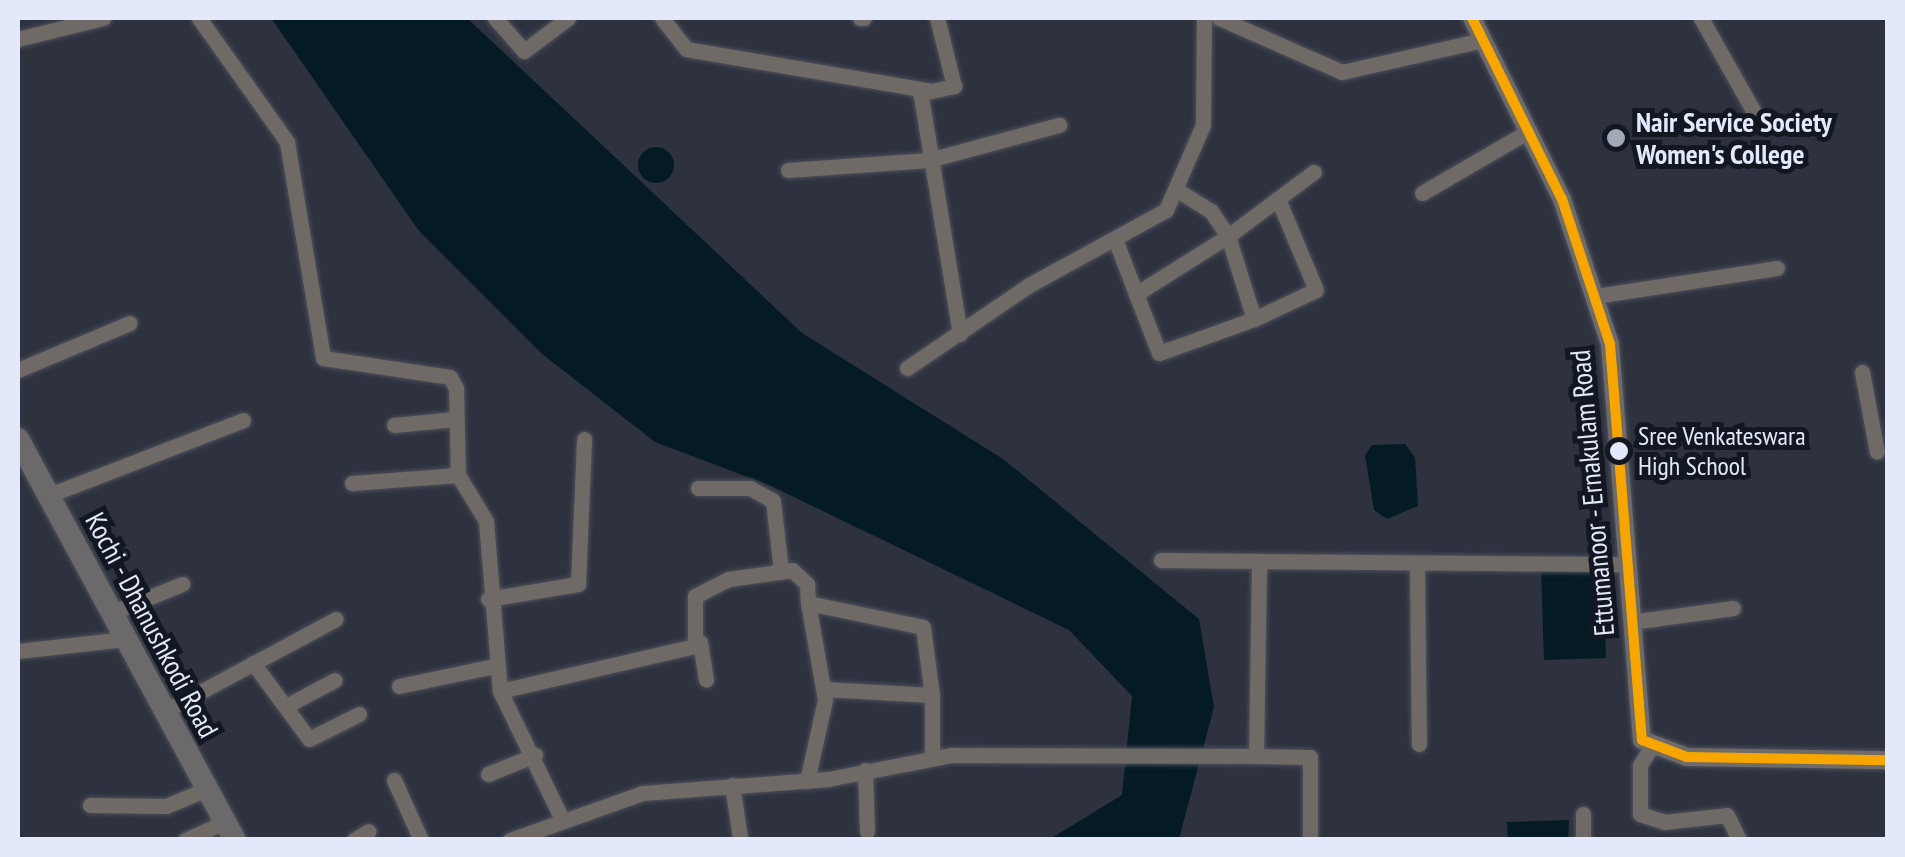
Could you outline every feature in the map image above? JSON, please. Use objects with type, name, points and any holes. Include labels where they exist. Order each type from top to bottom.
[{"type":"highway","name":"Kochi - Dhanushkodi Road","points":[[20,447],[230,831]]},
{"type":"main road","name":"Ettumanoor - Ernakulam Road","points":[[1472,18],[1529,131],[1596,296],[1617,382],[1637,730],[1650,748]]},
{"type":"main road","points":[[1650,748],[1687,757],[1888,760]]},
{"type":"street","points":[[18,39],[103,18]]},
{"type":"street","points":[[199,18],[287,142],[323,358],[450,377],[458,475],[486,522],[488,599],[500,691],[535,755],[562,817]]},
{"type":"street","points":[[494,18],[524,51],[568,18]]},
{"type":"street","points":[[662,18],[686,49],[920,90],[954,86],[937,18]]},
{"type":"street","points":[[907,368],[1166,210],[1203,125],[1204,18]]},
{"type":"street","points":[[1219,18],[1342,72],[1484,40]]},
{"type":"street","points":[[1701,18],[1754,112]]},
{"type":"street","points":[[920,90],[960,334]]},
{"type":"street","points":[[788,170],[930,160],[1059,125]]},
{"type":"street","points":[[1422,194],[1529,131]]},
{"type":"street","points":[[1136,294],[1228,236],[1314,172]]},
{"type":"street","points":[[1176,190],[1211,211],[1228,236],[1254,319]]},
{"type":"street","points":[[1115,239],[1159,353],[1254,319],[1316,290],[1278,199]]},
{"type":"street","points":[[1596,296],[1777,268]]},
{"type":"street","points":[[18,370],[130,323]]},
{"type":"street","points":[[1862,372],[1877,452]]},
{"type":"street","points":[[394,425],[456,419]]},
{"type":"street","points":[[49,495],[243,420]]},
{"type":"street","points":[[488,599],[578,584],[584,439]]},
{"type":"street","points":[[352,483],[458,475]]},
{"type":"street","points":[[698,488],[750,488],[773,501],[781,570]]},
{"type":"street","points":[[1162,560],[1627,564]]},
{"type":"street","points":[[1256,756],[1259,561]]},
{"type":"street","points":[[1417,565],[1418,744]]},
{"type":"street","points":[[706,680],[700,642],[690,616],[696,596],[781,570],[802,574],[823,689],[807,781]]},
{"type":"street","points":[[111,613],[182,584]]},
{"type":"street","points":[[808,603],[924,627],[932,695],[932,757]]},
{"type":"street","points":[[1631,622],[1732,608]]},
{"type":"street","points":[[163,712],[336,619]]},
{"type":"street","points":[[18,651],[125,639]]},
{"type":"street","points":[[500,691],[700,642]]},
{"type":"street","points":[[254,663],[313,740],[360,714]]},
{"type":"street","points":[[399,686],[495,666]]},
{"type":"street","points":[[286,706],[335,680]]},
{"type":"street","points":[[823,689],[932,695]]},
{"type":"street","points":[[1650,748],[1640,765],[1640,814],[1727,815],[1739,840]]},
{"type":"street","points":[[488,774],[535,755]]},
{"type":"street","points":[[510,840],[562,817],[643,793],[807,781],[932,757],[1111,755],[1310,757],[1310,840]]},
{"type":"street","points":[[865,770],[867,831]]},
{"type":"street","points":[[394,780],[421,840]]},
{"type":"street","points":[[732,785],[740,836]]},
{"type":"street","points":[[90,805],[166,806],[207,789]]},
{"type":"street","points":[[1582,814],[1582,840]]},
{"type":"street","points":[[185,840],[230,831]]},
{"type":"water","points":[[271,18],[467,18],[802,333],[1003,459],[1199,619],[1214,707],[1179,839],[1050,839],[1122,795],[1132,696],[1069,630],[771,486],[655,442],[542,354],[419,231]]},
{"type":"water","points":[[656,147],[669,152],[674,165],[669,178],[656,183],[643,178],[638,165],[643,152]]},
{"type":"water","points":[[1405,444],[1415,457],[1418,506],[1387,519],[1374,510],[1365,455],[1372,445]]},
{"type":"water","points":[[1603,568],[1606,658],[1544,660],[1541,570]]},
{"type":"water","points":[[1569,820],[1568,839],[1508,839],[1507,822]]},
{"type":"transit line","points":[[1472,18],[1562,199],[1610,344],[1642,740],[1687,757],[1888,760]]},
{"type":"place","name":"Nair Service Society Women's College","points":[[1616,138]]},
{"type":"place","name":"Sree Venkateswara High School","points":[[1619,451]]}]
